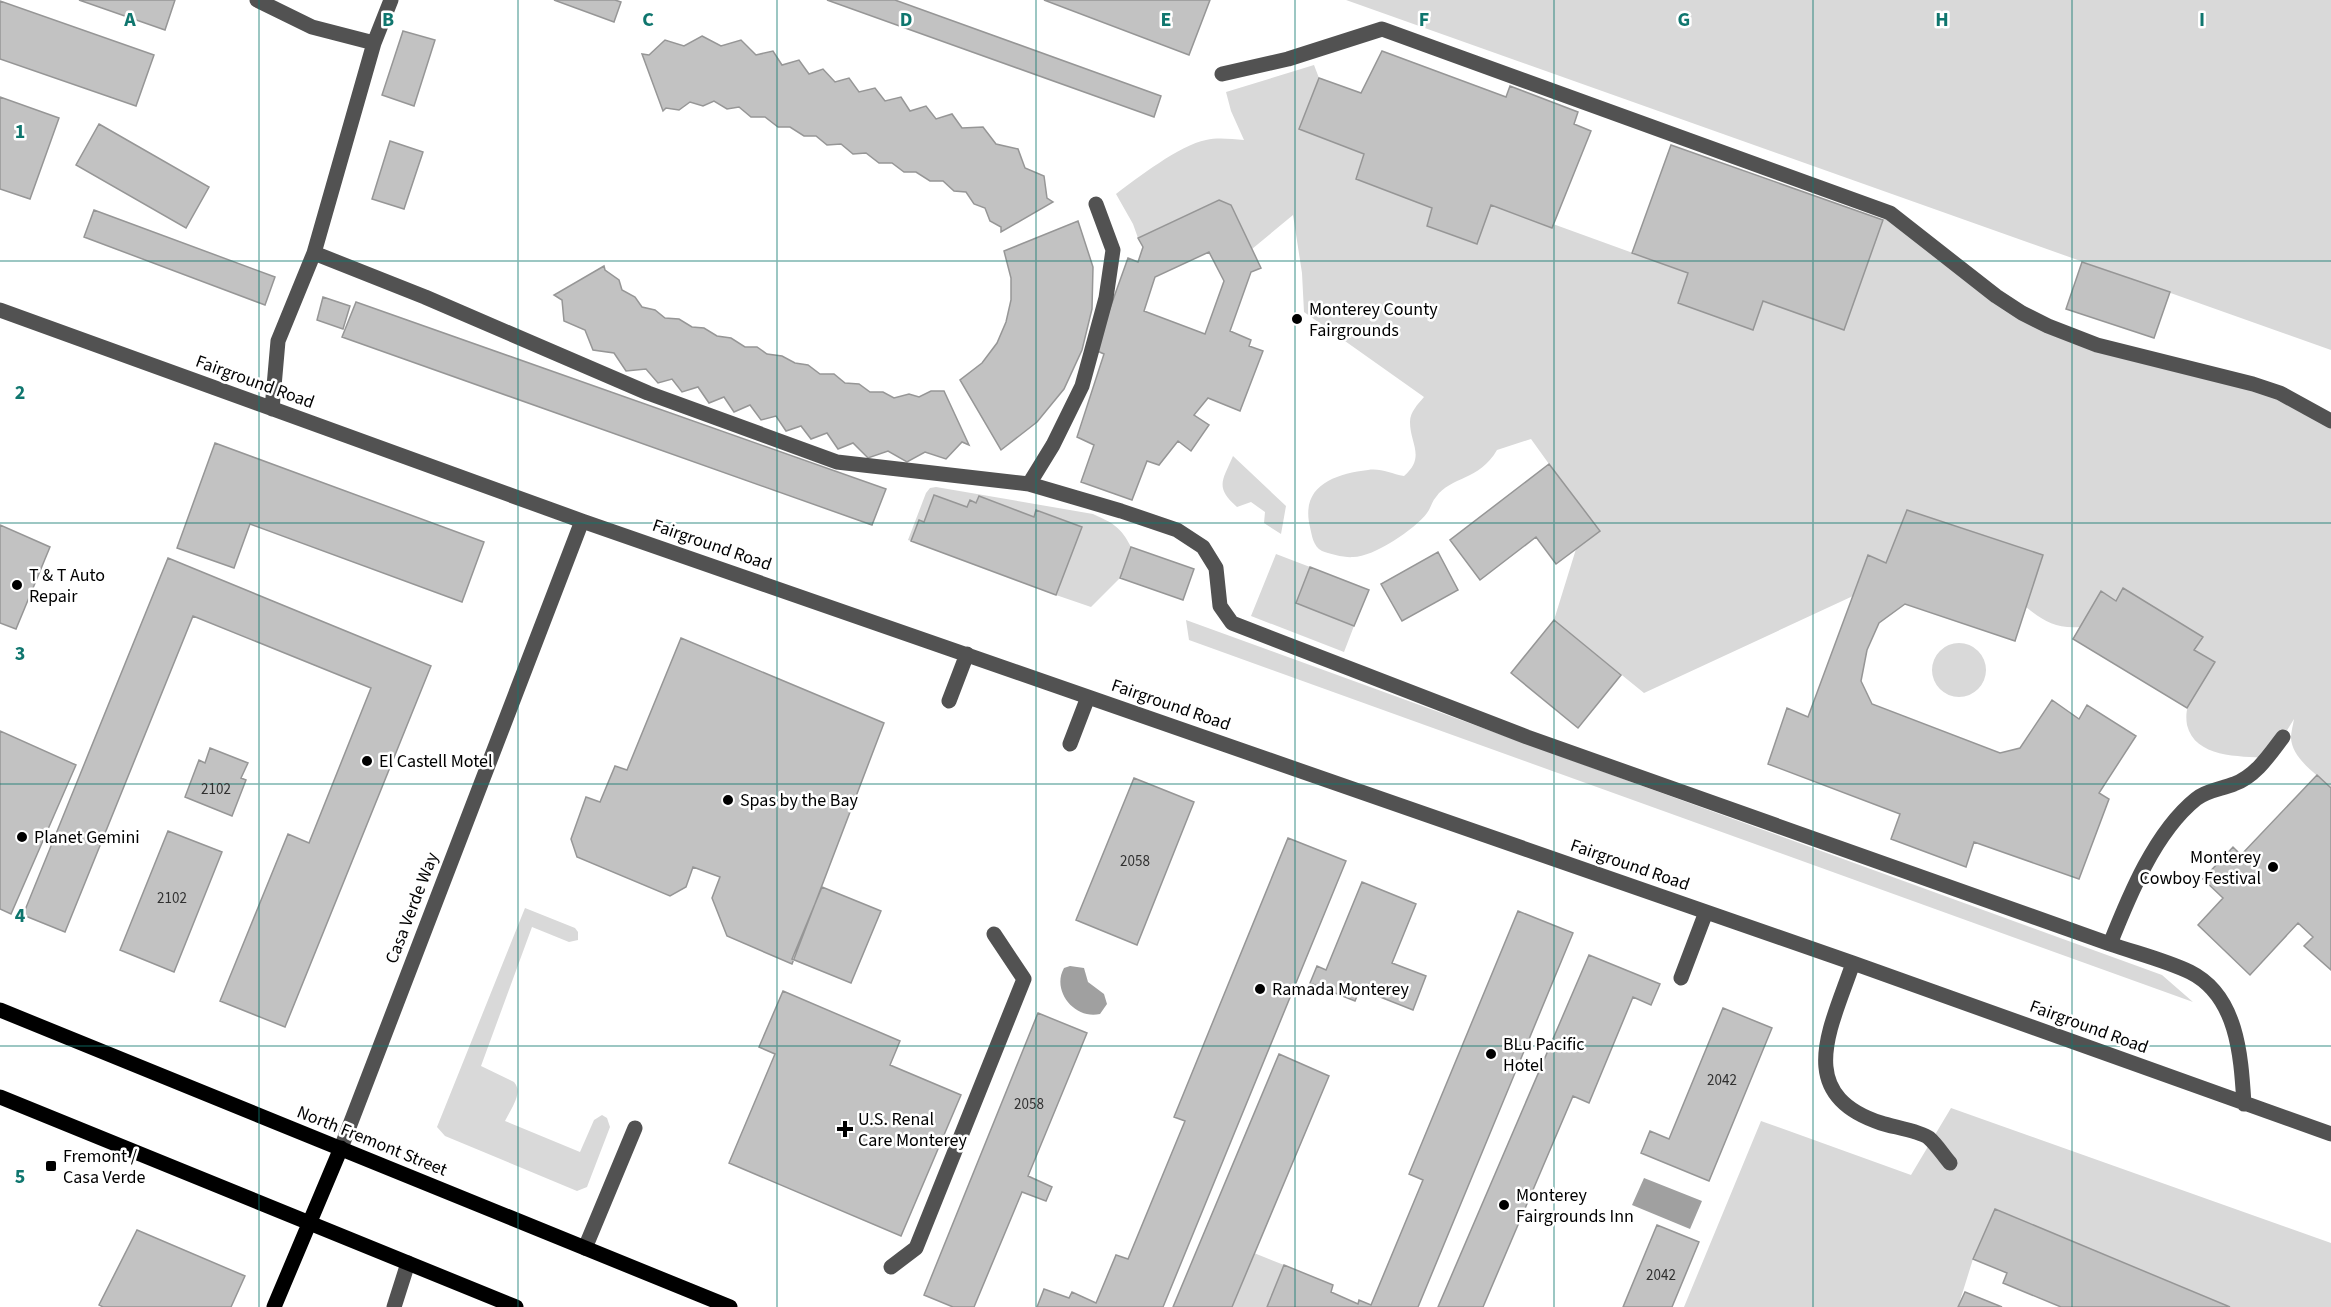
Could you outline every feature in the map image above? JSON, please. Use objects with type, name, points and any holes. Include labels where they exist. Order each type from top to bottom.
[{"type":"main road","name":"North Fremont Street","points":[[0,1010],[730,1307]]},
{"type":"main road","points":[[0,1097],[408,1263],[494,1303],[516,1307]]},
{"type":"main road","name":"Casa Verde Way","points":[[273,1307],[341,1148]]},
{"type":"street","points":[[257,0],[312,27],[374,44]]},
{"type":"street","points":[[272,409],[278,341],[314,253],[374,44],[391,0]]},
{"type":"street","points":[[1222,74],[1288,59],[1382,30],[1890,213],[1996,296],[2048,326],[2097,345],[2253,384],[2280,393],[2331,421]]},
{"type":"street","points":[[1029,484],[1053,445],[1082,386],[1106,298],[1113,250],[1096,204]]},
{"type":"street","points":[[314,253],[425,297],[648,393],[837,462],[1029,484],[1177,530],[1203,547],[1216,568],[1220,606],[1232,623],[1527,737],[2191,973],[2210,988],[2223,1005],[2234,1027],[2241,1056],[2244,1104]]},
{"type":"street","name":"Fairground Road","points":[[0,310],[582,521],[1853,963],[2331,1134]]},
{"type":"street","name":"Casa Verde Way","points":[[341,1148],[582,521]]},
{"type":"street","points":[[950,701],[967,654]]},
{"type":"street","points":[[1070,744],[1088,697]]},
{"type":"street","points":[[2110,944],[2127,902],[2149,858],[2179,815],[2205,793],[2236,784],[2248,777],[2283,737]]},
{"type":"street","points":[[1681,978],[1706,912]]},
{"type":"street","points":[[891,1267],[916,1248],[1024,979],[994,934]]},
{"type":"street","points":[[1853,963],[1827,1042],[1824,1063],[1828,1083],[1839,1100],[1856,1113],[1879,1123],[1928,1137],[1950,1162]]},
{"type":"street","points":[[585,1248],[635,1128]]},
{"type":"street","points":[[394,1307],[408,1263]]},
{"type":"shaded area","points":[[1346,0],[2331,0],[2331,350]]},
{"type":"shaded area","points":[[1314,65],[1319,78],[1299,129],[1364,154],[1356,179],[1432,208],[1427,226],[1476,244],[1491,205],[1553,224],[1688,273],[1678,303],[1753,330],[1763,301],[1844,330],[1883,220],[1890,213],[2048,326],[2253,384],[2331,421],[2331,788],[2306,766],[2292,746],[2294,719],[2267,758],[2220,753],[2199,744],[2192,736],[2187,725],[2188,706],[2215,662],[2194,650],[2202,637],[2123,589],[2116,601],[2101,592],[2080,627],[2064,627],[2051,623],[2026,607],[2043,555],[1907,510],[1886,563],[1868,555],[1853,596],[1644,693],[1554,620],[1576,549],[1549,464],[1531,439],[1497,450],[1490,460],[1474,473],[1442,490],[1421,519],[1404,534],[1382,547],[1362,556],[1350,557],[1319,549],[1312,537],[1308,513],[1310,501],[1315,492],[1332,479],[1355,472],[1377,470],[1404,476],[1411,469],[1416,456],[1410,418],[1424,397],[1304,312],[1302,273],[1293,215],[1252,249],[1231,205],[1219,200],[1138,238],[1116,194],[1184,148],[1206,140],[1225,138],[1244,140],[1231,111],[1226,92]]},
{"type":"shaded area","points":[[1233,456],[1286,506],[1281,534],[1264,523],[1265,512],[1251,502],[1237,507],[1225,494],[1224,477]]},
{"type":"shaded area","points":[[936,487],[1093,514],[1106,520],[1120,530],[1131,547],[1120,578],[1091,607],[1056,595],[1082,527],[1037,510],[1034,517],[979,496],[976,503],[970,501],[967,507],[934,495],[924,522],[919,520],[911,541],[908,540],[926,493],[930,488]]},
{"type":"shaded area","points":[[1276,554],[1310,567],[1296,603],[1354,626],[1344,652],[1251,616]]},
{"type":"shaded area","points":[[1186,620],[2162,975],[2193,1002],[1189,640]]},
{"type":"shaded area","points":[[1959,643],[1969,645],[1978,651],[1984,660],[1986,670],[1984,680],[1978,689],[1969,695],[1959,697],[1949,695],[1940,689],[1934,680],[1932,670],[1934,660],[1940,651],[1949,645]]},
{"type":"shaded area","points":[[525,908],[575,928],[578,932],[578,940],[569,942],[532,927],[481,1066],[514,1082],[517,1086],[515,1102],[505,1121],[580,1152],[594,1120],[602,1115],[607,1118],[610,1127],[587,1187],[577,1191],[445,1136],[437,1127]]},
{"type":"shaded area","points":[[1070,966],[1084,968],[1088,982],[1104,994],[1107,1004],[1100,1014],[1082,1013],[1068,1002],[1063,994],[1061,977],[1064,968]]},
{"type":"shaded area","points":[[1951,1108],[2331,1243],[2331,1307],[2230,1307],[1995,1209],[1973,1259],[1958,1307],[1684,1307],[1761,1121],[1911,1175]]},
{"type":"shaded area","points":[[1644,1178],[1702,1201],[1690,1229],[1632,1205]]},
{"type":"shaded area","points":[[1254,1253],[1284,1265],[1267,1307],[1232,1307]]},
{"type":"building","points":[[79,0],[175,0],[165,30]]},
{"type":"building","points":[[554,0],[615,0],[621,2],[614,22]]},
{"type":"building","points":[[827,0],[895,0],[1161,96],[1154,117]]},
{"type":"building","points":[[1044,0],[1210,0],[1189,55]]},
{"type":"building","points":[[0,1],[154,55],[136,106],[0,59]]},
{"type":"building","points":[[403,31],[435,40],[414,106],[382,95]]},
{"type":"building","points":[[702,36],[721,46],[741,40],[756,55],[773,51],[782,65],[799,60],[809,74],[823,69],[835,82],[849,78],[859,92],[875,88],[885,101],[901,97],[910,111],[926,106],[936,119],[952,114],[962,128],[983,127],[996,144],[1018,149],[1025,168],[1044,176],[1047,198],[1053,202],[1001,232],[1001,227],[990,221],[985,208],[974,204],[966,192],[954,191],[943,181],[930,181],[916,172],[904,172],[892,163],[879,163],[866,153],[853,154],[841,144],[827,145],[816,136],[804,136],[790,127],[778,127],[765,117],[751,117],[739,107],[727,109],[714,101],[703,106],[690,102],[679,110],[666,108],[663,111],[642,54],[649,55],[665,40],[684,46]]},
{"type":"building","points":[[1382,51],[1506,97],[1510,86],[1578,112],[1574,124],[1591,131],[1552,228],[1491,205],[1477,244],[1427,226],[1432,208],[1356,179],[1364,154],[1299,129],[1319,78],[1361,93]]},
{"type":"building","points":[[0,97],[59,118],[30,199],[0,189]]},
{"type":"building","points":[[99,124],[209,187],[186,228],[76,165]]},
{"type":"building","points":[[390,141],[423,152],[404,209],[372,199]]},
{"type":"building","points":[[1671,145],[1883,220],[1844,330],[1763,301],[1753,330],[1678,303],[1688,273],[1632,253]]},
{"type":"building","points":[[1219,200],[1231,205],[1261,268],[1251,272],[1230,331],[1251,340],[1249,346],[1263,351],[1240,411],[1208,398],[1194,415],[1209,425],[1191,451],[1178,441],[1159,465],[1147,461],[1132,500],[1081,482],[1094,445],[1077,437],[1104,354],[1095,350],[1128,258],[1138,262],[1143,247],[1138,238]],"holes":[[[1209,252],[1224,281],[1205,334],[1144,311],[1155,277]]]},
{"type":"building","points":[[94,210],[275,277],[265,305],[84,237]]},
{"type":"building","points":[[1078,221],[1093,267],[1092,309],[1082,350],[1064,389],[1037,422],[1001,450],[960,380],[982,363],[997,343],[1006,322],[1011,300],[1011,278],[1004,251]]},
{"type":"building","points":[[2082,262],[2170,292],[2154,338],[2066,309]]},
{"type":"building","points":[[604,266],[605,270],[619,280],[622,290],[635,297],[642,307],[655,310],[665,318],[679,319],[692,327],[704,328],[717,336],[731,338],[745,347],[757,347],[767,354],[782,356],[795,363],[808,365],[820,374],[834,374],[845,383],[859,384],[870,392],[883,392],[894,398],[909,394],[919,397],[931,391],[944,391],[969,445],[962,442],[946,459],[925,452],[907,462],[888,451],[868,458],[853,443],[838,449],[827,433],[811,439],[801,426],[786,431],[776,416],[761,420],[750,405],[734,412],[724,397],[709,403],[698,387],[682,392],[672,379],[658,383],[646,369],[626,371],[614,353],[593,350],[585,330],[564,321],[562,300],[554,295]]},
{"type":"building","points":[[323,297],[350,306],[343,329],[317,320]]},
{"type":"building","points":[[356,302],[886,489],[872,525],[342,337]]},
{"type":"building","points":[[215,443],[484,542],[462,602],[250,524],[234,568],[177,548]]},
{"type":"building","points":[[1549,464],[1600,531],[1556,564],[1536,537],[1480,580],[1450,540]]},
{"type":"building","points":[[934,495],[967,507],[970,500],[976,503],[979,496],[1034,517],[1036,510],[1082,527],[1056,595],[911,541],[919,520],[924,522]]},
{"type":"building","points":[[1907,510],[2043,555],[2015,641],[1905,604],[1879,623],[1867,650],[1861,681],[1872,704],[2000,753],[2020,748],[2052,700],[2079,719],[2087,705],[2136,736],[2099,793],[2109,799],[2079,879],[1974,842],[1966,867],[1891,839],[1900,814],[1768,764],[1787,708],[1808,717],[1868,555],[1886,563]]},
{"type":"building","name":"T & T Auto Repair","points":[[0,525],[50,547],[16,629],[0,623]]},
{"type":"building","points":[[1131,547],[1194,569],[1183,600],[1120,578]]},
{"type":"building","points":[[1438,552],[1458,590],[1402,621],[1381,584]]},
{"type":"building","name":"El Castell Motel","points":[[168,558],[431,666],[285,1027],[220,1001],[288,834],[309,843],[371,688],[193,616],[65,932],[23,915]]},
{"type":"building","points":[[1310,567],[1369,590],[1354,626],[1296,603]]},
{"type":"building","points":[[2123,588],[2203,637],[2194,650],[2215,662],[2187,708],[2073,639],[2101,591],[2116,601]]},
{"type":"building","points":[[1554,620],[1621,675],[1578,728],[1511,673]]},
{"type":"building","name":"Spas by the Bay","points":[[681,638],[884,723],[792,964],[727,936],[712,898],[720,877],[693,867],[686,887],[670,896],[577,857],[571,839],[586,797],[600,802],[615,766],[627,770]]},
{"type":"building","name":"Planet Gemini","points":[[0,731],[76,765],[11,914],[0,909]]},
{"type":"building","points":[[210,748],[248,763],[241,778],[246,780],[232,816],[185,797],[199,760],[205,763]]},
{"type":"building","name":"Monterey Cowboy Festival","points":[[2317,775],[2331,788],[2331,970],[2304,946],[2313,937],[2298,923],[2250,975],[2198,925],[2223,898],[2203,879],[2233,847],[2241,855]]},
{"type":"building","points":[[1134,778],[1194,802],[1137,945],[1076,920]]},
{"type":"building","points":[[168,831],[222,852],[174,972],[120,950]]},
{"type":"building","name":"Ramada Monterey","points":[[1288,838],[1346,861],[1163,1307],[1037,1307],[1044,1289],[1069,1298],[1072,1292],[1096,1303],[1116,1255],[1128,1259],[1185,1121],[1174,1117]]},
{"type":"building","points":[[1362,882],[1416,904],[1392,963],[1426,976],[1413,1010],[1360,989],[1355,1001],[1310,983],[1317,966],[1326,970]]},
{"type":"building","points":[[822,887],[881,911],[851,983],[792,959]]},
{"type":"building","name":"BLu Pacific Hotel","points":[[1518,911],[1573,933],[1418,1307],[1267,1307],[1284,1265],[1333,1285],[1331,1292],[1358,1304],[1359,1300],[1371,1305],[1423,1180],[1409,1174]]},
{"type":"building","name":"Monterey Fairgrounds Inn","points":[[1589,955],[1660,984],[1651,1005],[1633,997],[1589,1103],[1573,1096],[1483,1307],[1438,1307]]},
{"type":"building","name":"U.S. Renal Care Monterey","points":[[783,991],[900,1041],[890,1065],[961,1095],[901,1236],[729,1163],[775,1054],[759,1047]]},
{"type":"building","name":"Monterey Fairgrounds Inn","points":[[1723,1008],[1772,1028],[1709,1181],[1641,1153],[1650,1131],[1669,1139]]},
{"type":"building","points":[[1038,1013],[1087,1033],[1028,1176],[1052,1187],[1046,1201],[1022,1192],[974,1307],[953,1307],[924,1295]]},
{"type":"building","points":[[1279,1054],[1329,1076],[1232,1307],[1173,1307]]},
{"type":"building","points":[[1995,1209],[2230,1307],[2061,1307],[2003,1283],[2007,1273],[1973,1259]]},
{"type":"building","name":"Monterey Fairgrounds Inn","points":[[1657,1225],[1699,1242],[1672,1307],[1623,1307]]},
{"type":"building","points":[[137,1230],[245,1276],[231,1307],[103,1307],[99,1305]]},
{"type":"building","points":[[1965,1292],[2002,1307],[1958,1307]]},
{"type":"place","name":"Monterey County Fairgrounds","points":[[1297,319]]},
{"type":"place","name":"T & T Auto Repair","points":[[17,585]]},
{"type":"place","name":"El Castell Motel","points":[[367,761]]},
{"type":"place","name":"Spas by the Bay","points":[[728,800]]},
{"type":"place","name":"Planet Gemini","points":[[22,837]]},
{"type":"place","name":"Monterey Cowboy Festival","points":[[2273,867]]},
{"type":"place","name":"Ramada Monterey","points":[[1260,989]]},
{"type":"place","name":"BLu Pacific Hotel","points":[[1491,1054]]},
{"type":"place","name":"U.S. Renal Care Monterey","points":[[845,1129]]},
{"type":"place","name":"Fremont / Casa Verde","points":[[51,1166]]},
{"type":"place","name":"Monterey Fairgrounds Inn","points":[[1504,1205]]}]
